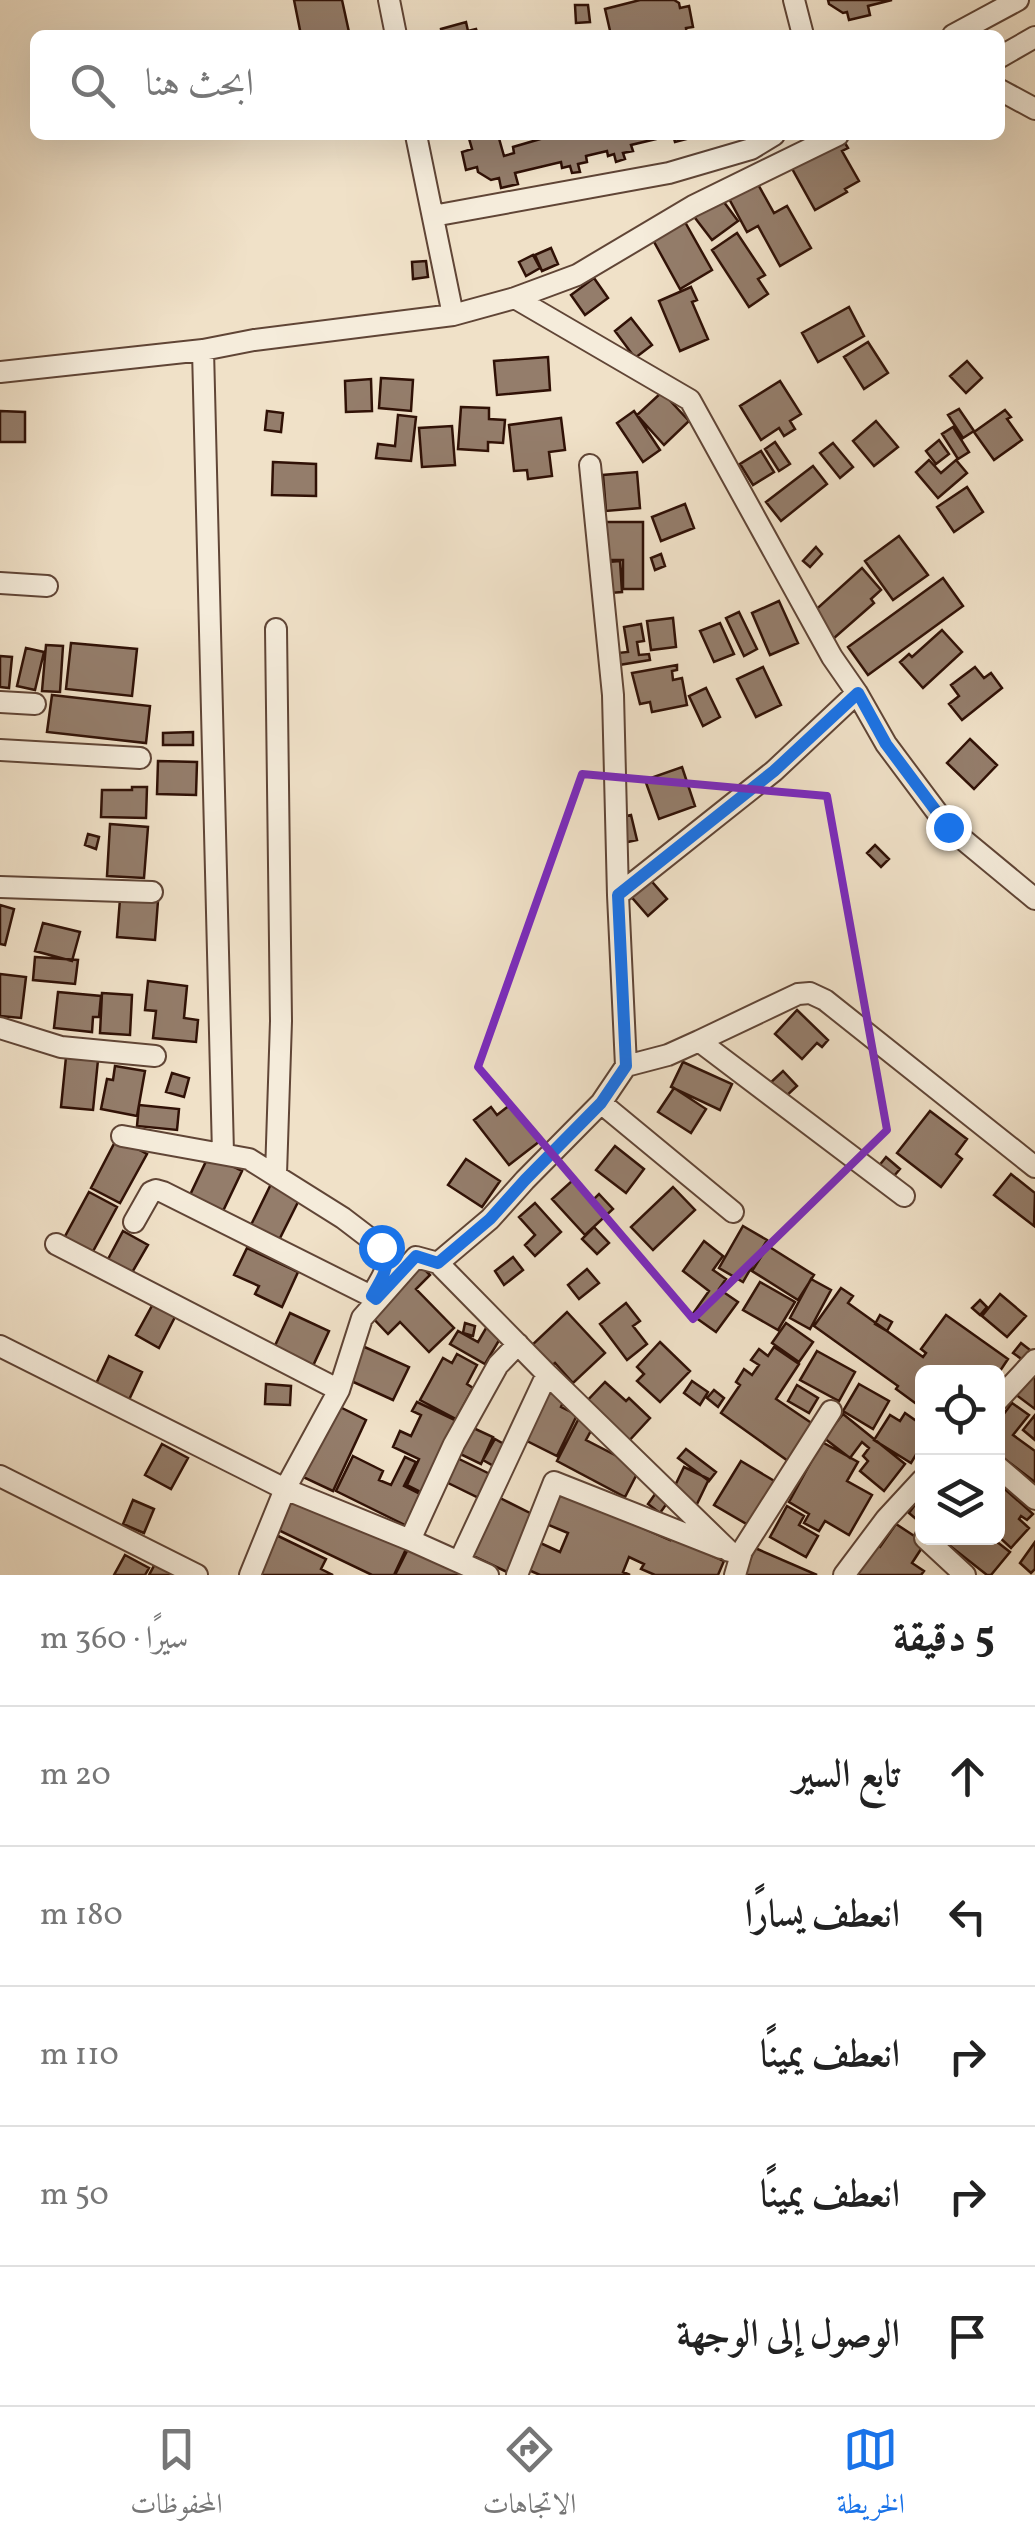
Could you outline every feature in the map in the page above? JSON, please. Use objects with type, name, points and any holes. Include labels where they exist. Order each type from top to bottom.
[{"type":"street","points":[[388,0],[395,30]]},
{"type":"street","points":[[794,0],[802,30]]},
{"type":"street","points":[[962,30],[1018,0]]},
{"type":"street","points":[[1005,53],[1035,37]]},
{"type":"street","points":[[1005,93],[1035,109]]},
{"type":"street","points":[[417,140],[453,315]]},
{"type":"street","points":[[433,216],[669,173],[751,149],[766,140]]},
{"type":"street","points":[[0,372],[203,350],[274,337],[453,315],[516,298],[577,275],[693,206],[828,140]]},
{"type":"street","points":[[516,298],[690,400],[832,656],[886,744],[948,827],[1035,899]]},
{"type":"street","points":[[203,350],[223,1153]]},
{"type":"street","points":[[438,1263],[490,1219],[601,1103],[626,1066],[612,695],[590,465]]},
{"type":"street","points":[[0,583],[47,586]]},
{"type":"street","points":[[276,629],[281,1021],[276,1174]]},
{"type":"street","points":[[618,895],[774,771],[858,693]]},
{"type":"street","points":[[0,702],[35,704]]},
{"type":"street","points":[[0,750],[140,758]]},
{"type":"street","points":[[0,888],[152,892]]},
{"type":"street","points":[[626,1066],[668,1054],[810,992],[1035,1167]]},
{"type":"street","points":[[0,1028],[61,1047],[155,1056]]},
{"type":"street","points":[[699,1041],[904,1196]]},
{"type":"street","points":[[601,1103],[733,1212]]},
{"type":"street","points":[[122,1136],[249,1159],[381,1247],[388,1258],[374,1298],[362,1318],[339,1390],[285,1489],[250,1575]]},
{"type":"street","points":[[134,1222],[151,1192],[163,1192],[374,1298]]},
{"type":"street","points":[[56,1244],[339,1390]]},
{"type":"street","points":[[374,1298],[416,1256],[438,1263],[546,1374],[736,1551]]},
{"type":"street","points":[[410,1540],[454,1444],[498,1364],[518,1344]]},
{"type":"street","points":[[0,1346],[285,1489],[488,1575]]},
{"type":"street","points":[[1005,1392],[1035,1360]]},
{"type":"street","points":[[459,1562],[546,1374]]},
{"type":"street","points":[[736,1575],[736,1551],[831,1411]]},
{"type":"street","points":[[1005,1473],[1035,1499]]},
{"type":"street","points":[[0,1476],[197,1575]]},
{"type":"street","points":[[517,1575],[554,1482],[736,1551]]},
{"type":"street","points":[[844,1575],[915,1488]]},
{"type":"street","points":[[896,1509],[915,1527]]},
{"type":"street","points":[[934,1545],[966,1575]]},
{"type":"highlighted area","points":[[582,774],[827,796],[887,1130],[693,1319],[478,1067]]},
{"type":"building","points":[[294,0],[342,0],[349,30],[300,30]]},
{"type":"building","points":[[640,0],[674,0],[680,8],[689,6],[693,27],[610,30],[605,9]]},
{"type":"building","points":[[828,0],[892,0],[868,6],[870,15],[849,20],[847,12]]},
{"type":"building","points":[[575,5],[588,5],[590,22],[576,23]]},
{"type":"building","points":[[466,22],[468,30],[441,30]]},
{"type":"building","points":[[469,140],[499,140],[504,156],[514,153],[513,147],[537,140],[652,140],[631,145],[633,151],[623,153],[625,159],[616,162],[614,154],[608,156],[607,151],[586,156],[587,162],[578,164],[580,172],[572,173],[570,166],[562,168],[561,162],[515,173],[518,184],[501,188],[499,178],[491,180],[477,167],[466,170],[462,152],[472,149]]},
{"type":"building","points":[[843,140],[848,148],[842,151],[859,181],[815,210],[790,165]]},
{"type":"building","points":[[755,179],[774,213],[787,206],[811,248],[780,266],[758,226],[747,232],[727,195]]},
{"type":"building","points":[[718,194],[738,221],[712,240],[692,214]]},
{"type":"building","points":[[685,222],[712,270],[680,289],[653,240]]},
{"type":"building","points":[[737,233],[765,275],[758,279],[768,294],[749,307],[712,250]]},
{"type":"building","points":[[551,248],[558,264],[542,271],[535,255]]},
{"type":"building","points":[[533,255],[540,268],[526,276],[519,262]]},
{"type":"building","points":[[426,261],[428,277],[413,279],[412,262]]},
{"type":"building","points":[[594,278],[608,298],[585,315],[571,295]]},
{"type":"building","points":[[691,287],[697,300],[692,302],[708,339],[680,351],[659,301]]},
{"type":"building","points":[[849,307],[864,336],[818,362],[802,333]]},
{"type":"building","points":[[631,318],[652,345],[635,358],[615,331]]},
{"type":"building","points":[[868,342],[888,373],[864,389],[844,357]]},
{"type":"building","points":[[548,357],[550,390],[497,395],[494,361]]},
{"type":"building","points":[[967,361],[982,378],[966,393],[950,376]]},
{"type":"building","points":[[381,378],[413,380],[411,411],[379,408]]},
{"type":"building","points":[[371,379],[372,411],[346,412],[345,381]]},
{"type":"building","points":[[780,381],[801,414],[790,421],[795,429],[784,436],[779,428],[761,440],[740,406]]},
{"type":"building","points":[[662,392],[689,421],[664,445],[637,415]]},
{"type":"building","points":[[461,407],[489,408],[489,419],[505,420],[503,443],[488,442],[488,451],[458,449]]},
{"type":"building","points":[[959,409],[974,431],[963,438],[948,415]]},
{"type":"building","points":[[1005,410],[1022,440],[994,460],[974,432]]},
{"type":"building","points":[[0,411],[25,412],[25,442],[0,442]]},
{"type":"building","points":[[267,411],[283,413],[281,432],[265,430]]},
{"type":"building","points":[[634,411],[660,450],[643,462],[617,423]]},
{"type":"building","points":[[398,415],[416,417],[411,461],[376,458],[378,444],[395,446]]},
{"type":"building","points":[[561,418],[565,450],[549,452],[552,476],[528,479],[527,470],[514,471],[509,425]]},
{"type":"building","points":[[876,421],[898,447],[874,466],[853,441]]},
{"type":"building","points":[[452,426],[455,465],[422,467],[419,428]]},
{"type":"building","points":[[953,427],[969,452],[958,459],[942,434]]},
{"type":"building","points":[[939,440],[949,454],[936,464],[926,451]]},
{"type":"building","points":[[775,442],[790,464],[779,471],[765,449]]},
{"type":"building","points":[[833,443],[853,467],[840,478],[820,453]]},
{"type":"building","points":[[761,451],[774,472],[753,485],[740,464]]},
{"type":"building","points":[[929,460],[941,473],[956,460],[967,473],[938,498],[916,472]]},
{"type":"building","points":[[273,462],[316,464],[316,496],[272,495]]},
{"type":"building","points":[[813,466],[827,484],[781,521],[766,502]]},
{"type":"building","points":[[637,472],[640,508],[606,511],[603,475]]},
{"type":"building","points":[[967,487],[983,512],[954,532],[937,507]]},
{"type":"building","points":[[685,504],[694,528],[661,541],[652,517]]},
{"type":"building","points":[[603,522],[643,522],[643,589],[623,589],[623,560],[603,560]]},
{"type":"building","points":[[899,536],[928,575],[893,600],[865,561]]},
{"type":"building","points":[[816,547],[822,554],[810,567],[803,561]]},
{"type":"building","points":[[661,554],[665,566],[655,570],[651,558]]},
{"type":"building","points":[[620,561],[622,592],[610,593],[608,562]]},
{"type":"building","points":[[862,568],[881,590],[871,599],[874,603],[833,639],[811,614]]},
{"type":"building","points":[[943,578],[963,606],[868,675],[848,647]]},
{"type":"building","points":[[779,601],[798,643],[770,655],[752,613]]},
{"type":"building","points":[[739,612],[757,649],[744,656],[726,618]]},
{"type":"building","points":[[673,618],[676,647],[651,650],[647,621]]},
{"type":"building","points":[[720,623],[734,654],[714,662],[700,631]]},
{"type":"building","points":[[641,624],[644,641],[637,642],[639,655],[649,654],[650,660],[619,665],[617,653],[628,652],[624,627]]},
{"type":"building","points":[[942,630],[962,652],[923,688],[900,662],[909,654],[912,657]]},
{"type":"building","points":[[71,643],[137,649],[132,696],[66,689]]},
{"type":"building","points":[[46,645],[63,646],[60,692],[42,691]]},
{"type":"building","points":[[26,648],[44,652],[35,690],[17,686]]},
{"type":"building","points":[[0,656],[12,657],[9,688],[0,687]]},
{"type":"building","points":[[677,665],[677,670],[672,671],[673,680],[682,678],[687,705],[652,712],[650,702],[640,704],[632,673]]},
{"type":"building","points":[[763,667],[781,705],[756,717],[737,679]]},
{"type":"building","points":[[975,667],[984,678],[991,673],[1002,688],[962,720],[949,704],[959,696],[951,685]]},
{"type":"building","points":[[706,688],[720,717],[703,726],[689,696]]},
{"type":"building","points":[[52,695],[150,706],[146,743],[47,732]]},
{"type":"building","points":[[193,732],[193,745],[163,745],[163,733]]},
{"type":"building","points":[[970,739],[997,765],[974,789],[947,763]]},
{"type":"building","points":[[158,761],[197,762],[196,795],[157,794]]},
{"type":"building","points":[[682,767],[695,806],[659,819],[645,780]]},
{"type":"building","points":[[147,787],[146,818],[101,817],[102,790]]},
{"type":"building","points":[[631,815],[637,840],[623,843],[617,818]]},
{"type":"building","points":[[110,824],[148,827],[144,878],[107,876]]},
{"type":"building","points":[[88,834],[99,837],[96,849],[85,845]]},
{"type":"building","points":[[875,845],[889,859],[881,867],[867,853]]},
{"type":"building","points":[[647,876],[667,899],[648,916],[628,893]]},
{"type":"building","points":[[120,899],[158,901],[155,940],[117,937]]},
{"type":"building","points":[[0,905],[14,909],[5,945],[0,944]]},
{"type":"building","points":[[43,923],[80,932],[72,961],[35,951]]},
{"type":"building","points":[[35,957],[78,960],[75,984],[33,980]]},
{"type":"building","points":[[0,974],[26,977],[21,1018],[0,1016]]},
{"type":"building","points":[[148,981],[187,986],[184,1018],[198,1020],[196,1042],[153,1038],[156,1011],[145,1010]]},
{"type":"building","points":[[58,992],[101,996],[99,1017],[93,1017],[92,1032],[54,1028]]},
{"type":"building","points":[[102,993],[132,995],[130,1035],[100,1033]]},
{"type":"building","points":[[797,1010],[828,1040],[822,1047],[817,1043],[802,1059],[775,1034]]},
{"type":"building","points":[[66,1057],[98,1060],[93,1110],[61,1107]]},
{"type":"building","points":[[683,1062],[732,1084],[720,1110],[671,1087]]},
{"type":"building","points":[[115,1066],[145,1071],[137,1116],[101,1109],[107,1079],[113,1080]]},
{"type":"building","points":[[783,1071],[797,1086],[783,1099],[769,1084]]},
{"type":"building","points":[[172,1073],[189,1078],[184,1097],[166,1092]]},
{"type":"building","points":[[674,1088],[706,1109],[691,1133],[658,1112]]},
{"type":"building","points":[[511,1104],[540,1141],[509,1165],[474,1120],[491,1107],[497,1115]]},
{"type":"building","points":[[139,1105],[179,1109],[177,1130],[137,1126]]},
{"type":"building","points":[[930,1111],[967,1139],[956,1154],[962,1159],[941,1187],[897,1153]]},
{"type":"building","points":[[117,1138],[147,1154],[120,1203],[91,1188]]},
{"type":"building","points":[[615,1146],[644,1169],[626,1193],[596,1170]]},
{"type":"building","points":[[209,1155],[242,1171],[223,1211],[190,1195]]},
{"type":"building","points":[[886,1157],[900,1169],[888,1183],[874,1172]]},
{"type":"building","points":[[466,1159],[500,1181],[482,1207],[448,1185]]},
{"type":"building","points":[[1011,1174],[1035,1193],[1034,1226],[994,1195]]},
{"type":"building","points":[[573,1180],[592,1201],[599,1194],[613,1209],[585,1235],[552,1199]]},
{"type":"building","points":[[272,1182],[301,1196],[279,1240],[250,1227]]},
{"type":"building","points":[[673,1187],[695,1210],[653,1250],[631,1227]]},
{"type":"building","points":[[89,1192],[117,1207],[91,1255],[63,1240]]},
{"type":"building","points":[[535,1203],[561,1232],[535,1256],[525,1245],[535,1235],[519,1217]]},
{"type":"building","points":[[743,1226],[767,1240],[743,1282],[719,1268]]},
{"type":"building","points":[[594,1227],[609,1243],[597,1254],[582,1239]]},
{"type":"building","points":[[123,1231],[148,1245],[130,1276],[106,1263]]},
{"type":"building","points":[[704,1241],[723,1256],[713,1270],[726,1279],[719,1289],[738,1302],[716,1332],[692,1315],[709,1291],[683,1271]]},
{"type":"building","points":[[768,1246],[814,1275],[798,1300],[752,1271]]},
{"type":"building","points":[[247,1248],[298,1272],[282,1307],[255,1294],[259,1286],[234,1275]]},
{"type":"building","points":[[513,1257],[523,1270],[504,1285],[495,1271]]},
{"type":"building","points":[[416,1261],[430,1275],[416,1289],[454,1328],[429,1352],[400,1322],[388,1334],[369,1314]]},
{"type":"building","points":[[587,1269],[599,1283],[579,1299],[568,1285]]},
{"type":"building","points":[[811,1279],[831,1290],[810,1329],[790,1318]]},
{"type":"building","points":[[760,1282],[795,1302],[778,1330],[743,1310]]},
{"type":"building","points":[[841,1288],[853,1296],[848,1303],[923,1357],[926,1353],[921,1349],[946,1315],[1008,1359],[1004,1365],[915,1365],[915,1403],[896,1389],[898,1386],[814,1326]]},
{"type":"building","points":[[1000,1294],[1026,1316],[1007,1337],[982,1316]]},
{"type":"building","points":[[980,1300],[987,1307],[980,1315],[972,1308]]},
{"type":"building","points":[[626,1303],[640,1321],[633,1326],[647,1344],[627,1360],[600,1324]]},
{"type":"building","points":[[153,1304],[175,1317],[159,1348],[136,1335]]},
{"type":"building","points":[[567,1312],[605,1353],[573,1383],[555,1363],[550,1367],[531,1346]]},
{"type":"building","points":[[290,1313],[329,1331],[312,1368],[273,1350]]},
{"type":"building","points":[[880,1315],[892,1322],[887,1331],[875,1324]]},
{"type":"building","points":[[465,1323],[475,1326],[473,1336],[463,1333]]},
{"type":"building","points":[[489,1323],[504,1332],[485,1364],[450,1344],[458,1331],[478,1342]]},
{"type":"building","points":[[786,1323],[813,1342],[799,1362],[772,1343]]},
{"type":"building","points":[[660,1342],[690,1371],[660,1402],[637,1381],[644,1374],[637,1367]]},
{"type":"building","points":[[1021,1343],[1034,1353],[1027,1363],[1013,1353]]},
{"type":"building","points":[[358,1344],[409,1367],[393,1400],[349,1380]]},
{"type":"building","points":[[774,1347],[799,1364],[776,1399],[813,1424],[788,1461],[721,1413],[740,1385],[736,1382],[744,1369],[752,1375],[759,1365],[751,1360],[759,1349],[768,1356]]},
{"type":"building","points":[[817,1351],[855,1372],[839,1401],[800,1380]]},
{"type":"building","points":[[457,1354],[477,1365],[467,1384],[473,1388],[456,1419],[420,1400],[443,1358],[452,1363]]},
{"type":"building","points":[[109,1356],[142,1372],[127,1404],[94,1388]]},
{"type":"building","points":[[1031,1372],[1035,1375],[1035,1409],[1015,1394]]},
{"type":"building","points":[[692,1381],[708,1392],[700,1405],[684,1393]]},
{"type":"building","points":[[605,1382],[650,1418],[627,1443],[585,1403]]},
{"type":"building","points":[[266,1384],[291,1386],[290,1405],[265,1404]]},
{"type":"building","points":[[859,1384],[889,1401],[873,1429],[843,1411]]},
{"type":"building","points":[[797,1385],[818,1398],[809,1413],[788,1401]]},
{"type":"building","points":[[548,1388],[566,1396],[561,1407],[577,1415],[557,1456],[523,1439]]},
{"type":"building","points":[[714,1390],[724,1398],[718,1407],[707,1398]]},
{"type":"building","points":[[417,1402],[457,1421],[423,1493],[407,1485],[419,1459],[393,1447],[400,1431],[411,1436],[421,1415],[412,1411]]},
{"type":"building","points":[[1012,1403],[1029,1415],[1013,1435],[1035,1451],[1035,1482],[1005,1459],[1005,1412]]},
{"type":"building","points":[[336,1405],[366,1420],[333,1491],[303,1477]]},
{"type":"building","points":[[905,1413],[915,1420],[915,1456],[911,1463],[874,1440],[890,1415],[900,1421]]},
{"type":"building","points":[[843,1414],[905,1464],[884,1491],[860,1471],[868,1461],[863,1456],[869,1448],[862,1442],[850,1458],[824,1438]]},
{"type":"building","points":[[1035,1415],[1035,1440],[1023,1430]]},
{"type":"building","points":[[579,1418],[594,1425],[586,1440],[640,1468],[625,1497],[557,1461]]},
{"type":"building","points":[[469,1426],[493,1437],[481,1464],[456,1452]]},
{"type":"building","points":[[495,1439],[511,1448],[499,1469],[483,1460]]},
{"type":"building","points":[[822,1442],[858,1462],[847,1481],[872,1495],[849,1535],[825,1521],[819,1531],[804,1523],[809,1514],[789,1502]]},
{"type":"building","points":[[162,1444],[188,1458],[171,1489],[145,1475]]},
{"type":"building","points":[[686,1449],[716,1472],[709,1481],[678,1458]]},
{"type":"building","points":[[353,1456],[383,1471],[379,1480],[391,1485],[405,1457],[416,1462],[404,1486],[424,1496],[409,1527],[336,1491]]},
{"type":"building","points":[[455,1457],[494,1476],[483,1500],[444,1481]]},
{"type":"building","points":[[741,1461],[781,1485],[755,1529],[714,1505]]},
{"type":"building","points":[[684,1467],[709,1479],[696,1506],[671,1494]]},
{"type":"building","points":[[1005,1489],[1033,1514],[1027,1520],[1021,1516],[1019,1519],[1029,1528],[1011,1548],[1005,1542]]},
{"type":"building","points":[[658,1490],[670,1499],[660,1513],[648,1504]]},
{"type":"building","points":[[558,1491],[724,1561],[718,1575],[655,1575],[641,1569],[644,1564],[629,1557],[623,1572],[630,1575],[540,1575],[524,1568],[536,1541],[560,1552],[568,1533],[544,1523]]},
{"type":"building","points":[[293,1492],[407,1547],[394,1575],[372,1575],[276,1529]]},
{"type":"building","points":[[500,1498],[534,1515],[507,1572],[473,1556]]},
{"type":"building","points":[[133,1500],[154,1509],[144,1533],[123,1524]]},
{"type":"building","points":[[787,1506],[804,1516],[799,1525],[818,1536],[806,1557],[770,1537]]},
{"type":"building","points":[[896,1524],[915,1536],[915,1545],[924,1545],[912,1563],[924,1571],[921,1575],[851,1575],[872,1543],[880,1547]]},
{"type":"building","points":[[276,1535],[326,1559],[321,1569],[333,1575],[256,1575]]},
{"type":"building","points":[[1035,1542],[1035,1569],[1031,1573],[1020,1563]]},
{"type":"building","points":[[410,1545],[472,1575],[395,1575]]},
{"type":"building","points":[[949,1545],[1001,1545],[1010,1552],[987,1575]]},
{"type":"building","points":[[755,1548],[817,1575],[743,1575]]},
{"type":"building","points":[[125,1555],[149,1568],[145,1575],[114,1575]]},
{"type":"building","points":[[155,1564],[178,1575],[149,1575]]},
{"type":"route","points":[[381,1247],[388,1258],[372,1296],[376,1299],[416,1256],[438,1263],[490,1219],[601,1103],[626,1066],[618,895],[774,771],[858,693],[886,744],[948,827]]}]
